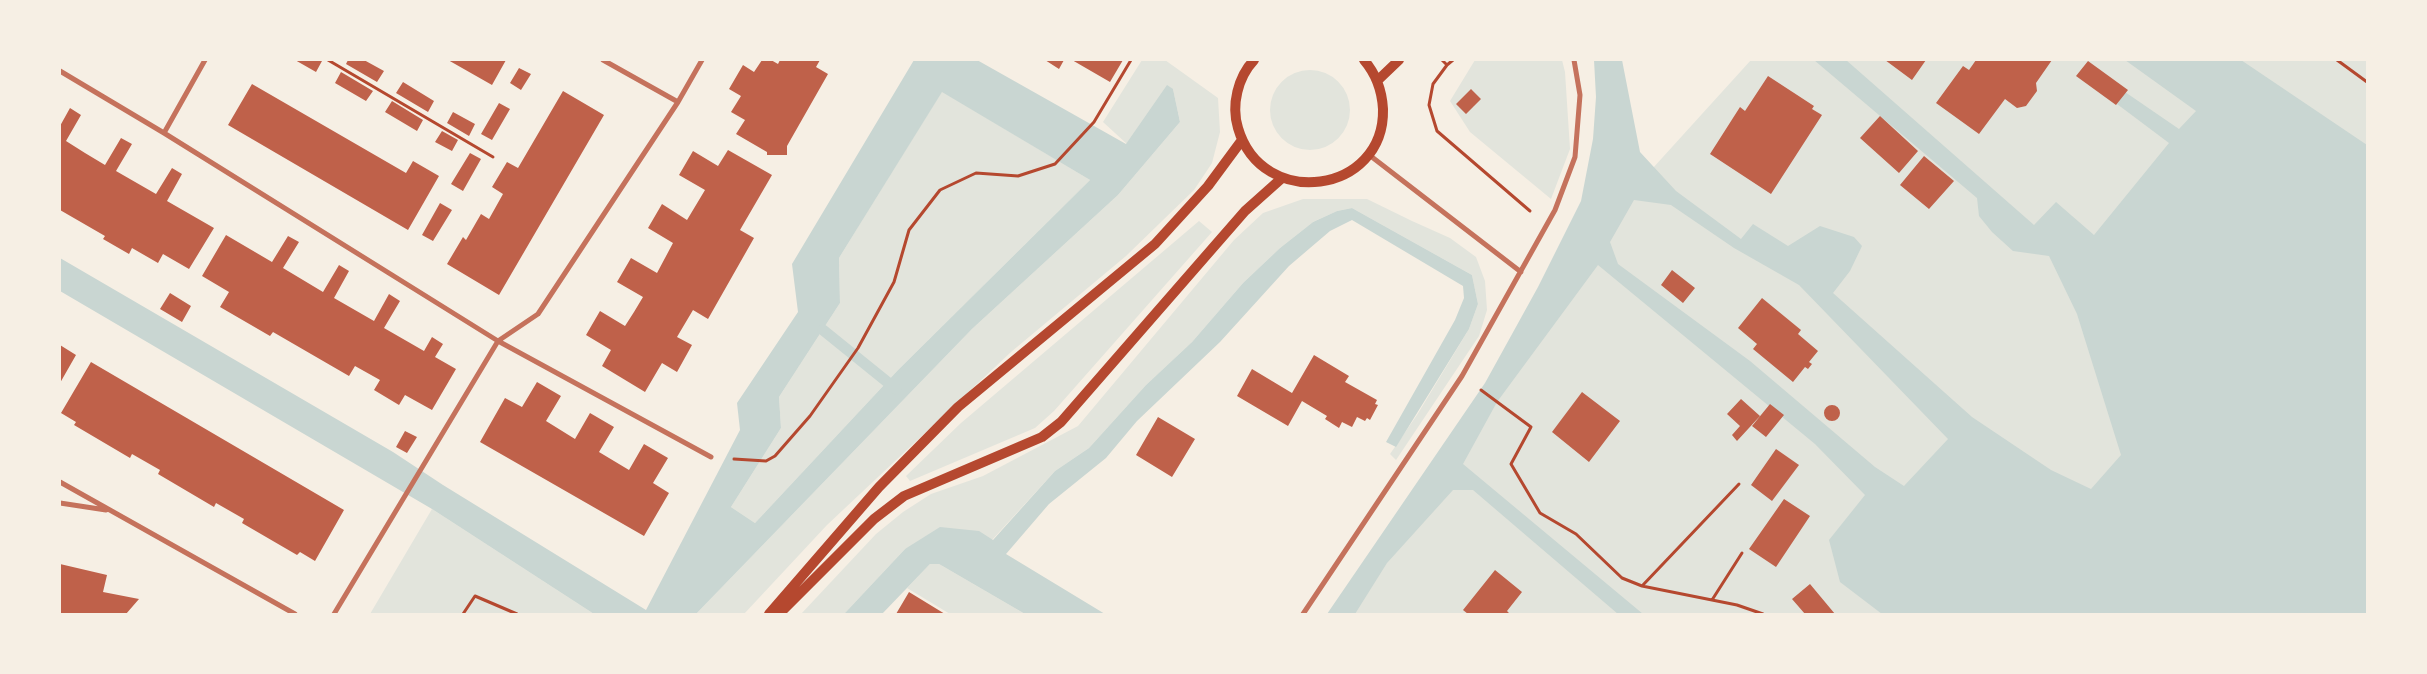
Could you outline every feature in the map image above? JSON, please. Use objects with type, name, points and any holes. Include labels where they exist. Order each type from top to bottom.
[{"type":"main road","points":[[1249,62],[1237,93],[1237,125],[1242,140],[1254,159],[1282,178],[1305,183],[1329,180],[1350,170],[1368,154],[1379,135],[1382,124],[1382,102],[1378,81],[1364,60]]},
{"type":"main road","points":[[1378,81],[1398,60]]},
{"type":"main road","points":[[769,614],[879,487],[958,406],[1155,244],[1208,186],[1242,140]]},
{"type":"main road","points":[[779,614],[874,519],[904,496],[1042,437],[1061,422],[1245,211],[1282,178]]},
{"type":"street","points":[[164,133],[205,60]]},
{"type":"street","points":[[603,60],[678,102]]},
{"type":"street","points":[[334,614],[498,341],[538,314],[678,102],[702,60]]},
{"type":"street","points":[[1303,614],[1462,376],[1547,227],[1574,157],[1580,95],[1574,60]]},
{"type":"street","points":[[60,71],[164,133],[498,341],[711,457]]},
{"type":"street","points":[[1368,154],[1520,272]]},
{"type":"street","points":[[60,482],[295,614]]},
{"type":"street","points":[[60,503],[109,511]]},
{"type":"path","points":[[328,60],[493,157]]},
{"type":"path","points":[[731,459],[766,461],[775,456],[810,416],[858,348],[894,282],[909,230],[940,190],[976,173],[1018,176],[1055,164],[1094,122],[1132,60]]},
{"type":"path","points":[[1442,60],[1447,65]]},
{"type":"path","points":[[1453,60],[1433,84],[1429,105],[1437,131],[1547,227]]},
{"type":"path","points":[[2337,60],[2367,82]]},
{"type":"path","points":[[1479,388],[1530,427],[1511,464],[1540,513],[1576,534],[1622,578],[1642,586],[1737,605],[1763,614]]},
{"type":"path","points":[[1642,586],[1738,484]]},
{"type":"path","points":[[1712,600],[1742,553]]},
{"type":"path","points":[[463,614],[474,596],[517,614]]},
{"type":"shaded area","points":[[914,60],[977,60],[1126,144],[1167,85],[1173,89],[1180,122],[1118,195],[972,329],[696,614],[594,614],[432,509],[60,291],[60,258],[393,452],[443,485],[646,610],[740,430],[737,403],[798,312],[792,264]],"holes":[[[942,92],[1090,180],[898,370],[755,523],[731,507],[781,428],[779,397],[840,303],[839,258]]]},
{"type":"shaded area","points":[[1142,60],[1165,60],[1218,98],[1220,132],[1212,163],[1194,190],[1126,256],[1011,352],[827,525],[744,614],[696,614],[972,329],[1118,195],[1180,122],[1173,89],[1127,144],[1103,122]]},
{"type":"shaded area","points":[[1475,60],[1562,60],[1565,72],[1570,149],[1551,199],[1470,132],[1450,101]]},
{"type":"shaded area","points":[[1594,60],[1622,60],[1640,152],[1676,191],[1741,239],[1753,224],[1788,246],[1820,226],[1854,237],[1862,246],[1850,271],[1833,293],[1972,417],[2051,470],[2091,489],[2121,455],[2077,314],[2049,256],[2013,251],[1992,232],[1979,216],[1977,198],[1814,60],[1846,60],[2034,225],[2056,202],[2094,235],[2169,143],[2117,104],[2125,92],[2179,129],[2196,111],[2125,60],[2241,60],[2367,145],[2367,614],[1882,614],[1840,582],[1829,540],[1865,495],[1815,444],[1598,265],[1497,402],[1463,464],[1643,614],[1618,614],[1473,490],[1453,490],[1387,563],[1355,614],[1327,614],[1485,383],[1538,287],[1581,201],[1593,139],[1596,97]],"holes":[[[1634,200],[1671,205],[1734,248],[1799,285],[1948,439],[1904,486],[1875,467],[1750,361],[1618,264],[1610,242]]]},
{"type":"shaded area","points":[[1751,60],[2367,60],[2367,614],[1335,614],[1584,244]]},
{"type":"shaded area","points":[[1310,70],[1325,73],[1338,82],[1347,95],[1350,110],[1347,125],[1338,138],[1325,147],[1310,150],[1295,147],[1282,138],[1273,125],[1270,110],[1273,95],[1282,82],[1295,73]]},
{"type":"shaded area","points":[[942,91],[1090,180],[898,370],[755,523],[731,507],[781,428],[779,397],[840,303],[839,258]]},
{"type":"shaded area","points":[[1303,199],[1367,199],[1450,238],[1476,257],[1485,281],[1487,310],[1479,336],[1396,460],[1390,454],[1417,415],[1469,329],[1478,304],[1472,275],[1352,208],[1337,211],[1313,222],[1280,248],[1243,283],[1192,342],[1146,385],[1089,448],[1055,471],[992,540],[905,549],[844,614],[801,614],[876,534],[903,512],[931,494],[983,476],[1078,426],[1234,240],[1263,213]]},
{"type":"shaded area","points":[[1352,208],[1472,275],[1478,304],[1469,329],[1396,447],[1386,442],[1455,320],[1464,298],[1463,286],[1352,220],[1330,231],[1289,266],[1220,342],[1137,421],[1106,458],[1049,504],[1006,554],[1105,614],[1025,614],[939,564],[930,564],[882,614],[844,614],[905,549],[940,527],[979,531],[993,540],[1055,471],[1089,448],[1146,385],[1192,342],[1243,283],[1280,248],[1313,222],[1337,211]]},
{"type":"shaded area","points":[[1199,221],[1212,232],[1054,411],[1035,428],[910,481],[906,476],[961,423]]},
{"type":"shaded area","points":[[432,509],[594,614],[370,614]]},
{"type":"shaded area","points":[[930,564],[939,564],[1025,614],[950,614],[907,588]]},
{"type":"building","points":[[295,60],[320,60],[322,61],[316,72]]},
{"type":"building","points":[[348,60],[364,60],[384,71],[377,82],[346,64]]},
{"type":"building","points":[[448,60],[506,60],[492,85]]},
{"type":"building","points":[[762,60],[771,60],[778,64],[780,60],[820,60],[816,67],[828,74],[787,146],[787,155],[767,155],[767,152],[736,134],[745,120],[731,112],[741,96],[729,89],[743,65],[754,72]]},
{"type":"building","points":[[1045,60],[1064,60],[1059,69]]},
{"type":"building","points":[[1072,60],[1123,60],[1110,82]]},
{"type":"building","points":[[1885,60],[1926,60],[1912,80]]},
{"type":"building","points":[[1976,60],[2052,60],[2036,83],[2037,91],[2026,106],[2017,108],[2005,99],[1979,134],[1936,103],[1963,66],[1969,70]]},
{"type":"building","points":[[2088,61],[2128,90],[2116,105],[2076,76]]},
{"type":"building","points":[[519,68],[531,74],[521,90],[510,83]]},
{"type":"building","points":[[341,72],[373,91],[366,101],[335,83]]},
{"type":"building","points":[[1768,76],[1814,106],[1812,109],[1822,115],[1771,194],[1710,154],[1740,107],[1745,111]]},
{"type":"building","points":[[403,82],[434,101],[428,112],[396,93]]},
{"type":"building","points":[[252,84],[406,173],[413,161],[439,176],[408,230],[228,125]]},
{"type":"building","points":[[1471,89],[1481,99],[1466,114],[1456,104]]},
{"type":"building","points":[[563,91],[604,115],[499,295],[447,264],[463,237],[466,240],[481,214],[489,219],[503,194],[492,187],[507,162],[518,168]]},
{"type":"building","points":[[392,101],[423,120],[417,131],[385,112]]},
{"type":"building","points":[[499,103],[510,109],[492,140],[481,134]]},
{"type":"building","points":[[70,108],[81,115],[66,141],[105,165],[121,138],[132,144],[116,171],[156,194],[172,168],[182,174],[167,201],[214,228],[189,269],[163,254],[158,263],[132,248],[129,254],[103,239],[105,236],[60,210],[60,126]]},
{"type":"building","points":[[453,112],[475,124],[469,136],[447,123]]},
{"type":"building","points":[[1880,116],[1918,151],[1899,173],[1860,138]]},
{"type":"building","points":[[442,131],[458,140],[452,151],[435,142]]},
{"type":"building","points":[[728,150],[772,175],[740,230],[754,238],[708,319],[693,310],[677,337],[692,345],[677,372],[662,363],[645,392],[602,366],[611,350],[586,335],[600,311],[625,326],[643,297],[617,282],[631,258],[657,273],[673,243],[648,228],[662,204],[687,220],[705,190],[679,175],[693,151],[718,166]]},
{"type":"building","points":[[470,153],[481,159],[463,191],[451,184]]},
{"type":"building","points":[[1924,156],[1954,181],[1929,209],[1900,185]]},
{"type":"building","points":[[440,203],[452,210],[433,241],[422,235]]},
{"type":"building","points":[[226,235],[272,262],[288,236],[299,242],[283,268],[323,292],[339,265],[349,271],[334,298],[374,321],[389,294],[400,301],[384,328],[424,351],[432,337],[443,344],[435,357],[456,369],[432,410],[405,395],[399,405],[374,390],[380,380],[355,366],[349,376],[273,332],[270,336],[220,307],[229,292],[202,276]]},
{"type":"building","points":[[1672,270],[1695,288],[1683,303],[1661,285]]},
{"type":"building","points":[[170,293],[191,306],[182,322],[160,309]]},
{"type":"building","points":[[1762,298],[1801,330],[1798,334],[1818,351],[1809,362],[1812,364],[1808,369],[1805,367],[1793,382],[1753,349],[1757,344],[1738,328]]},
{"type":"building","points":[[60,345],[76,355],[60,383]]},
{"type":"building","points":[[1314,355],[1349,376],[1345,382],[1377,400],[1375,404],[1378,405],[1370,420],[1367,418],[1365,421],[1357,417],[1352,427],[1342,422],[1339,428],[1325,419],[1327,416],[1302,401],[1288,426],[1237,396],[1252,369],[1292,393]]},
{"type":"building","points":[[91,362],[344,510],[315,561],[300,552],[297,555],[242,523],[244,519],[216,503],[214,507],[158,474],[160,470],[132,454],[130,458],[74,425],[76,422],[61,413]]},
{"type":"building","points":[[537,382],[561,396],[546,421],[575,439],[590,413],[614,427],[599,452],[629,470],[644,444],[668,458],[653,483],[669,493],[644,536],[480,442],[505,398],[522,407]]},
{"type":"building","points":[[1582,392],[1620,421],[1589,462],[1552,432]]},
{"type":"building","points":[[1741,399],[1760,416],[1737,441],[1732,435],[1740,426],[1727,414]]},
{"type":"building","points":[[1770,404],[1784,415],[1766,437],[1752,426]]},
{"type":"building","points":[[1832,405],[1840,413],[1832,421],[1824,413]]},
{"type":"building","points":[[1158,417],[1195,439],[1172,477],[1136,455]]},
{"type":"building","points":[[405,431],[417,437],[407,453],[396,447]]},
{"type":"building","points":[[1776,449],[1799,465],[1772,501],[1751,485]]},
{"type":"building","points":[[1784,499],[1810,516],[1776,567],[1749,549]]},
{"type":"building","points":[[60,564],[107,575],[103,592],[139,599],[126,614],[60,614]]},
{"type":"building","points":[[1495,570],[1522,592],[1507,611],[1510,614],[1468,614],[1463,610]]},
{"type":"building","points":[[1810,584],[1835,614],[1805,614],[1792,599]]},
{"type":"building","points":[[909,592],[945,614],[896,614]]},
{"type":"waterway","points":[[823,330],[896,389]]}]
